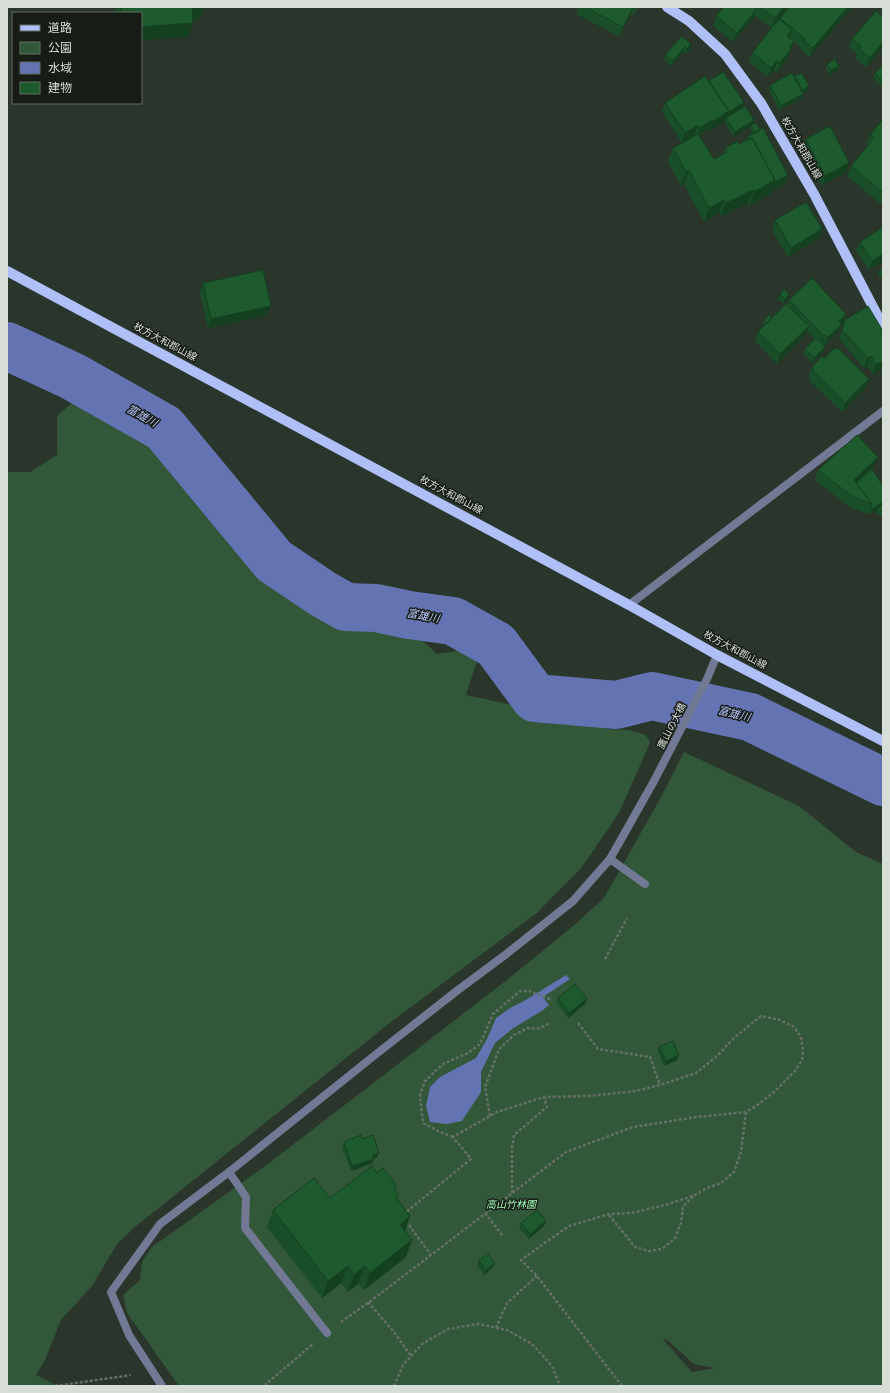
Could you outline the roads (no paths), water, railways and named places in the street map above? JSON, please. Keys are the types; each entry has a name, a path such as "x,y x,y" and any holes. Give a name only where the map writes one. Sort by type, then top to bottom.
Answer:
{"main road":[{"name":"枚方大和郡山線","path":"667,7 689,21 725,54 761,102 814,194 883,326"},
{"name":"枚方大和郡山線","path":"7,271 629,605 717,655 883,741"}],"street":[{"path":"629,605 883,411"},
{"name":"鷹山の大橋","path":"162,1386 129,1335 111,1292 160,1224 229,1172 375,1055 573,901 610,859 654,781 707,679 717,655"},
{"path":"610,859 645,884"},
{"path":"229,1172 246,1197 245,1228 327,1333"}],"water":[{"path":"566,975 570,979 543,997 549,1005 512,1029 495,1043 481,1072 481,1092 462,1121 447,1124 430,1122 426,1106 430,1087 440,1077 476,1058 487,1039 496,1018"}],"waterway":[{"name":"富雄川","path":"7,346 72,376 164,428 274,561 323,594 346,607 376,608 409,615 453,621 496,645 535,698 616,705 652,696 750,717 883,782"}],"park label":[{"name":"高山竹林園","path":"511,1205"}]}
